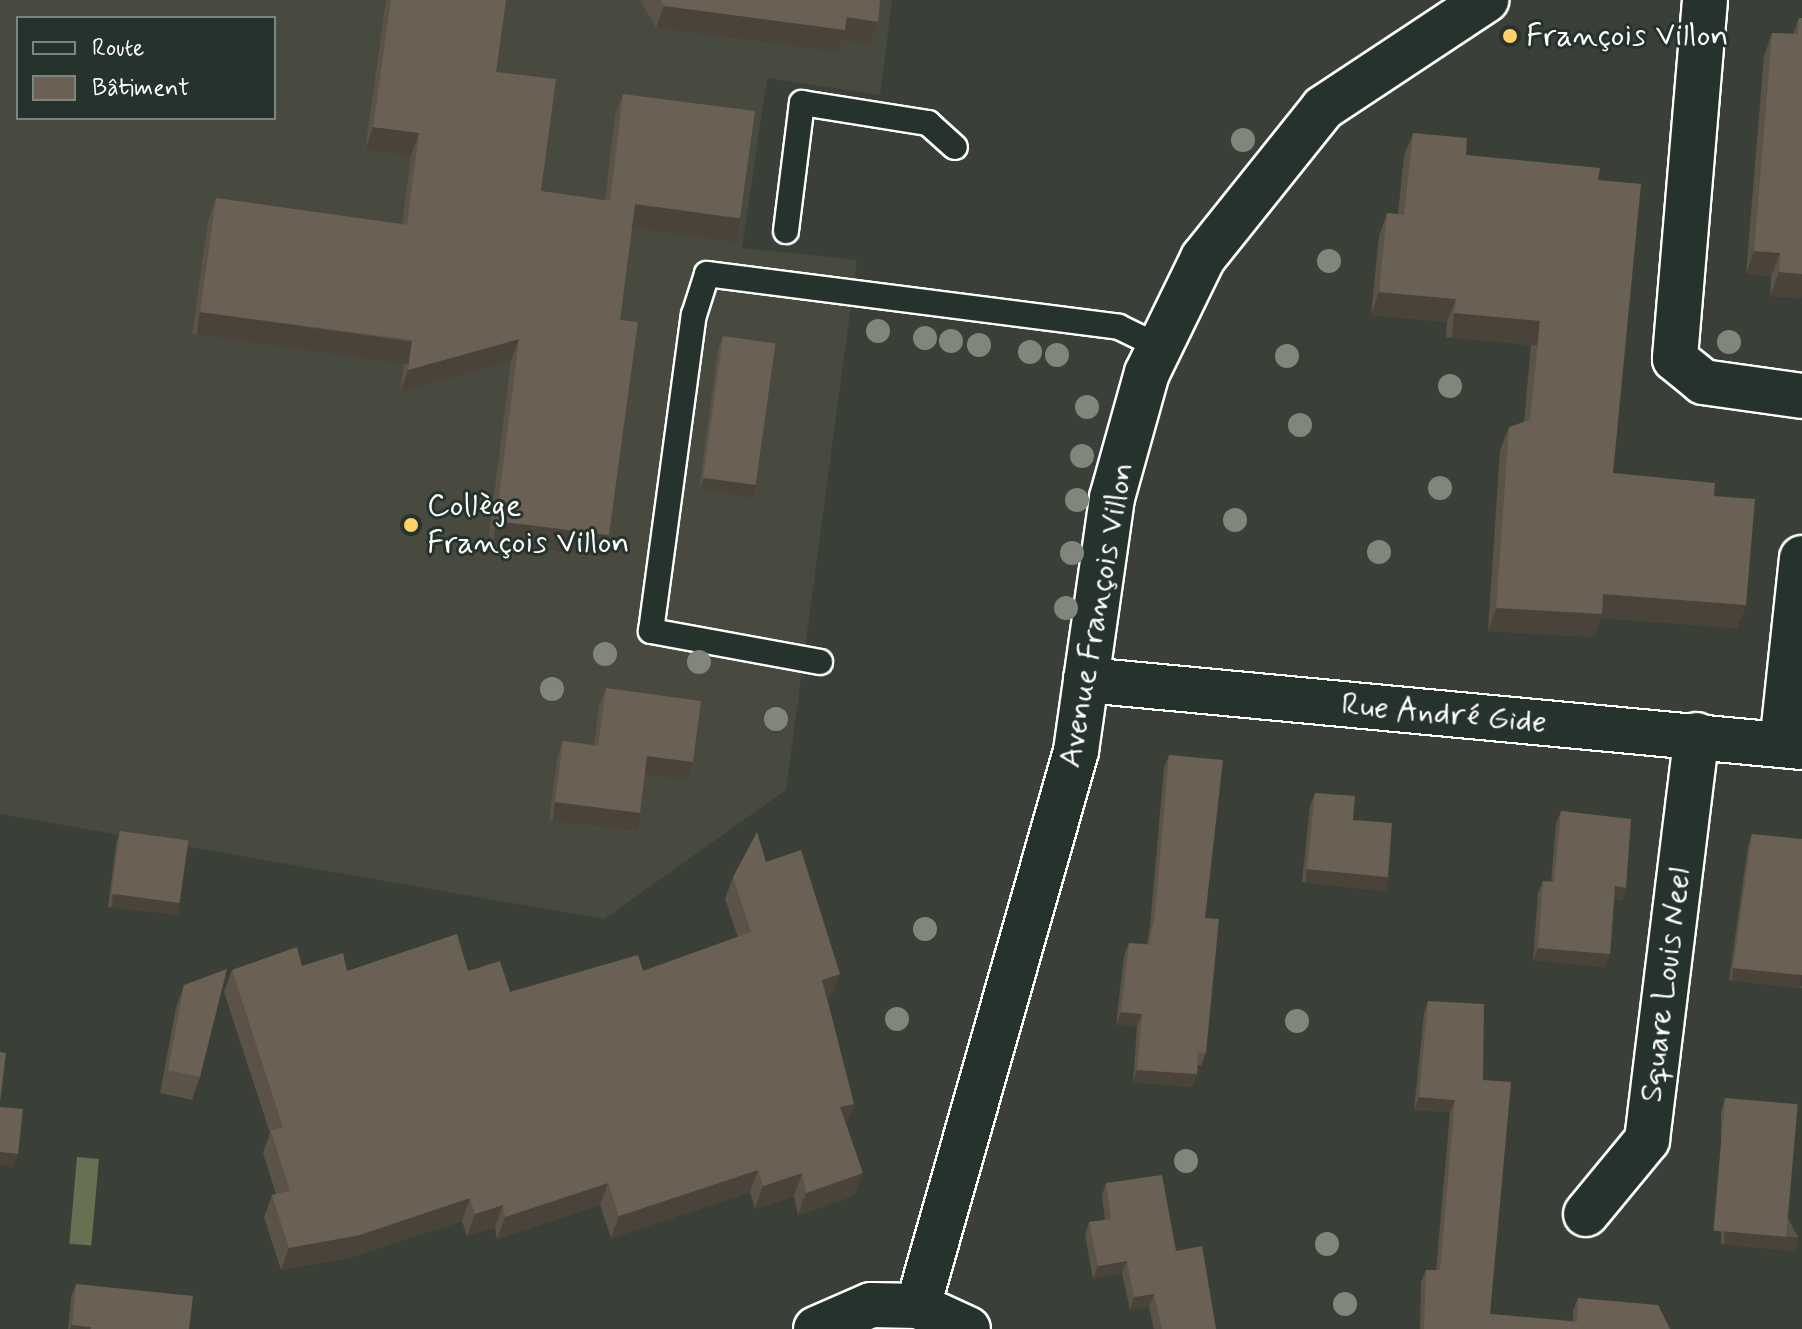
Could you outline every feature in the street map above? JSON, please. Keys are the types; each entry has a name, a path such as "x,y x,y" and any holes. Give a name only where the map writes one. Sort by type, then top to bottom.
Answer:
{"street":[{"name":"Avenue François Villon","path":"918,1306 1045,878 1086,680 1112,498 1160,347 1203,258 1323,108 1486,0"},
{"path":"1705,0 1675,359 1703,382 1802,396"},
{"path":"1792,746 1802,558"},
{"name":"Rue André Gide","path":"1086,680 1792,746"},
{"name":"Square Louis Neel","path":"1586,1214 1647,1140 1697,735"},
{"path":"816,1329 871,1305 918,1306 968,1329"}],"lane":[{"path":"786,231 802,103 928,123 955,147"},
{"path":"820,662 651,631 694,315 707,274 1119,327 1160,347"}],"shaded area":[{"name":"Collège François Villon","path":"0,0 892,0 880,95 767,78 742,248 857,260 786,790 604,919 0,814"}],"green space":[{"path":"77,1157 99,1159 91,1246 69,1244"}],"building":[{"path":"391,0 506,0 496,72 556,79 541,191 610,201 623,94 755,111 740,218 635,204 620,320 638,322 609,535 496,521 519,339 408,370 412,340 200,312 216,198 407,225 419,133 373,127"},
{"path":"661,0 880,0 878,22 847,17 845,30 664,6"},
{"path":"1799,18 1802,18 1802,274 1779,272 1780,253 1754,251 1772,33 1798,34"},
{"path":"1413,133 1467,138 1466,155 1600,168 1598,180 1641,184 1613,473 1715,483 1714,496 1755,499 1746,605 1603,594 1602,614 1496,608 1509,427 1530,420 1540,321 1454,313 1456,299 1379,292 1387,213 1404,215"},
{"path":"723,336 775,343 756,485 703,478"},
{"path":"606,688 701,701 693,762 647,756 640,813 555,802 563,741 598,746"},
{"path":"1169,755 1223,760 1205,918 1219,919 1206,1053 1198,1052 1197,1074 1137,1070 1142,1014 1121,1012 1129,943 1149,945 1155,913"},
{"path":"1315,793 1355,796 1353,820 1392,823 1388,877 1307,869"},
{"path":"1561,811 1631,819 1626,888 1615,886 1610,954 1538,948 1543,881 1554,882"},
{"path":"120,831 188,841 180,903 111,893"},
{"path":"757,832 766,862 801,850 840,974 822,980 854,1104 840,1107 863,1173 806,1193 802,1173 763,1186 758,1170 619,1216 608,1183 505,1217 503,1205 475,1214 470,1198 360,1235 289,1248 272,1195 290,1191 271,1131 283,1127 232,970 297,947 302,966 343,953 347,971 457,934 468,971 500,961 510,992 638,955 643,971 751,932 733,877"},
{"path":"1752,834 1802,839 1802,975 1733,968"},
{"path":"227,969 200,1077 168,1070 184,985"},
{"path":"1428,1001 1484,1004 1483,1080 1511,1082 1490,1314 1577,1322 1578,1298 1658,1305 1670,1329 1424,1329 1426,1270 1440,1270 1455,1100 1419,1097"},
{"path":"0,1052 6,1053 0,1102"},
{"path":"1725,1098 1798,1104 1786,1237 1713,1230"},
{"path":"0,1107 23,1109 18,1154 0,1152"},
{"path":"1162,1175 1176,1251 1202,1246 1216,1329 1162,1329 1154,1294 1134,1297 1127,1261 1098,1266 1089,1222 1111,1219 1106,1183"},
{"path":"76,1284 193,1296 189,1329 91,1329 72,1325"}],"place":[{"name":"François Villon","path":"1510,36"},
{"name":"Collège François Villon","path":"411,525"}]}
